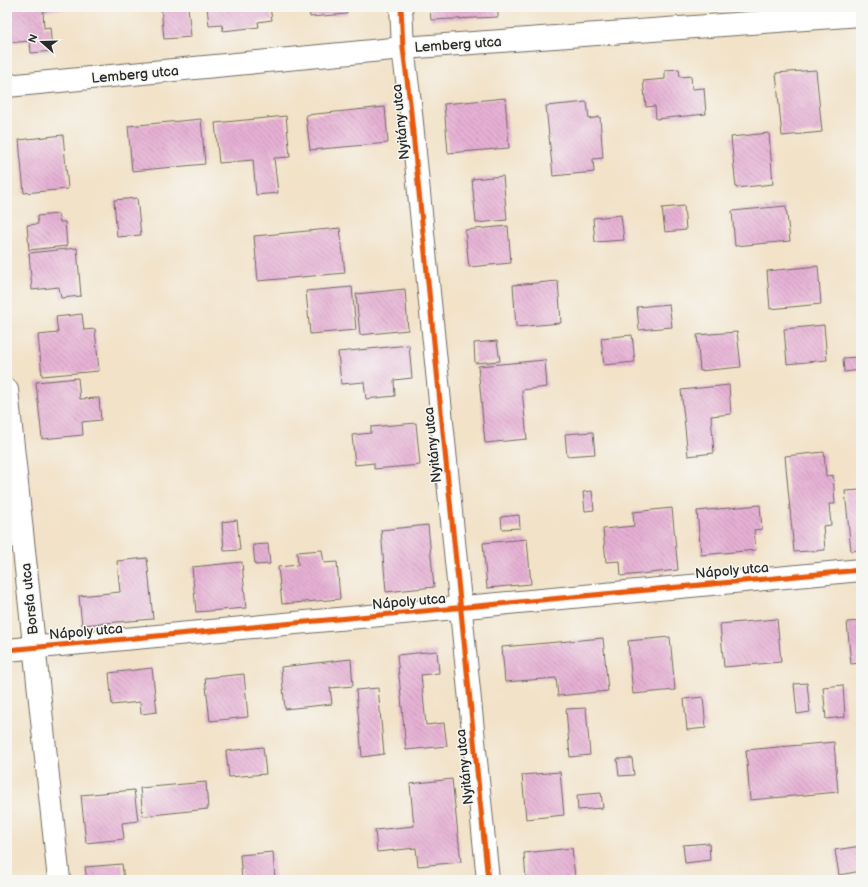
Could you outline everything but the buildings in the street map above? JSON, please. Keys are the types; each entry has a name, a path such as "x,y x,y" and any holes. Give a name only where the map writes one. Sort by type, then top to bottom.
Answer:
{"street":[{"name":"Nyitány utca","path":"401,7 403,48 411,111 488,880"},
{"name":"Lemberg utca","path":"7,86 403,48 861,14"},
{"name":"Borsfa utca","path":"7,390 59,880"},
{"name":"Nápoly utca","path":"7,650 861,570"}],"cycle path":[{"path":"401,7 403,48 410,103 488,880"},
{"path":"7,650 861,570"}]}
